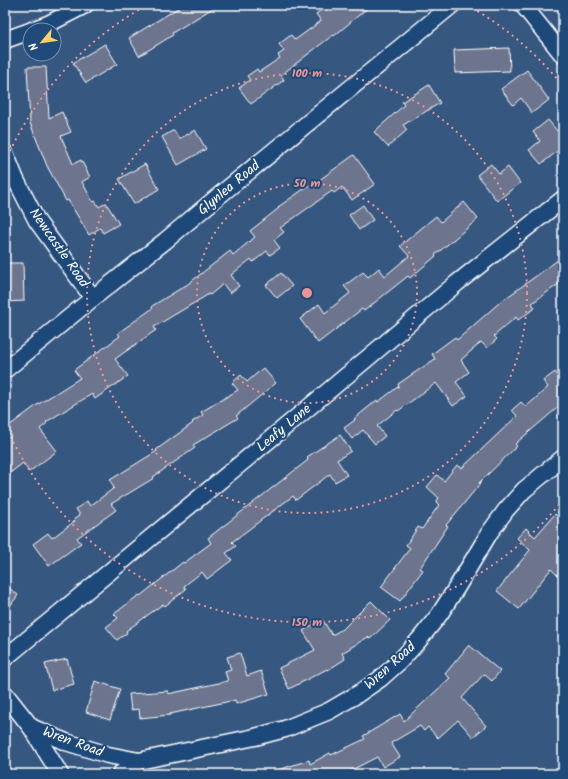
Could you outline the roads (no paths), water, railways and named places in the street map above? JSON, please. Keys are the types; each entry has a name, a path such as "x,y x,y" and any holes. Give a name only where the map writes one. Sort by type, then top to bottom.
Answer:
{"street":[{"path":"52,22 85,5"},
{"name":"Glynlea Road","path":"5,370 165,241 452,5"},
{"path":"523,5 563,55"},
{"path":"5,40 22,33"},
{"name":"Newcastle Road","path":"5,153 16,180 37,221 93,298"},
{"name":"Leafy Lane","path":"5,658 458,283 563,199"},
{"name":"Wren Road","path":"32,727 66,742 108,755 138,761 255,737 285,729 329,711 380,679 399,662 439,615 457,588 490,532 506,510 524,490 563,458"},
{"path":"5,694 32,727 60,774"},
{"name":"Wren Road","path":"120,774 138,761"}]}
